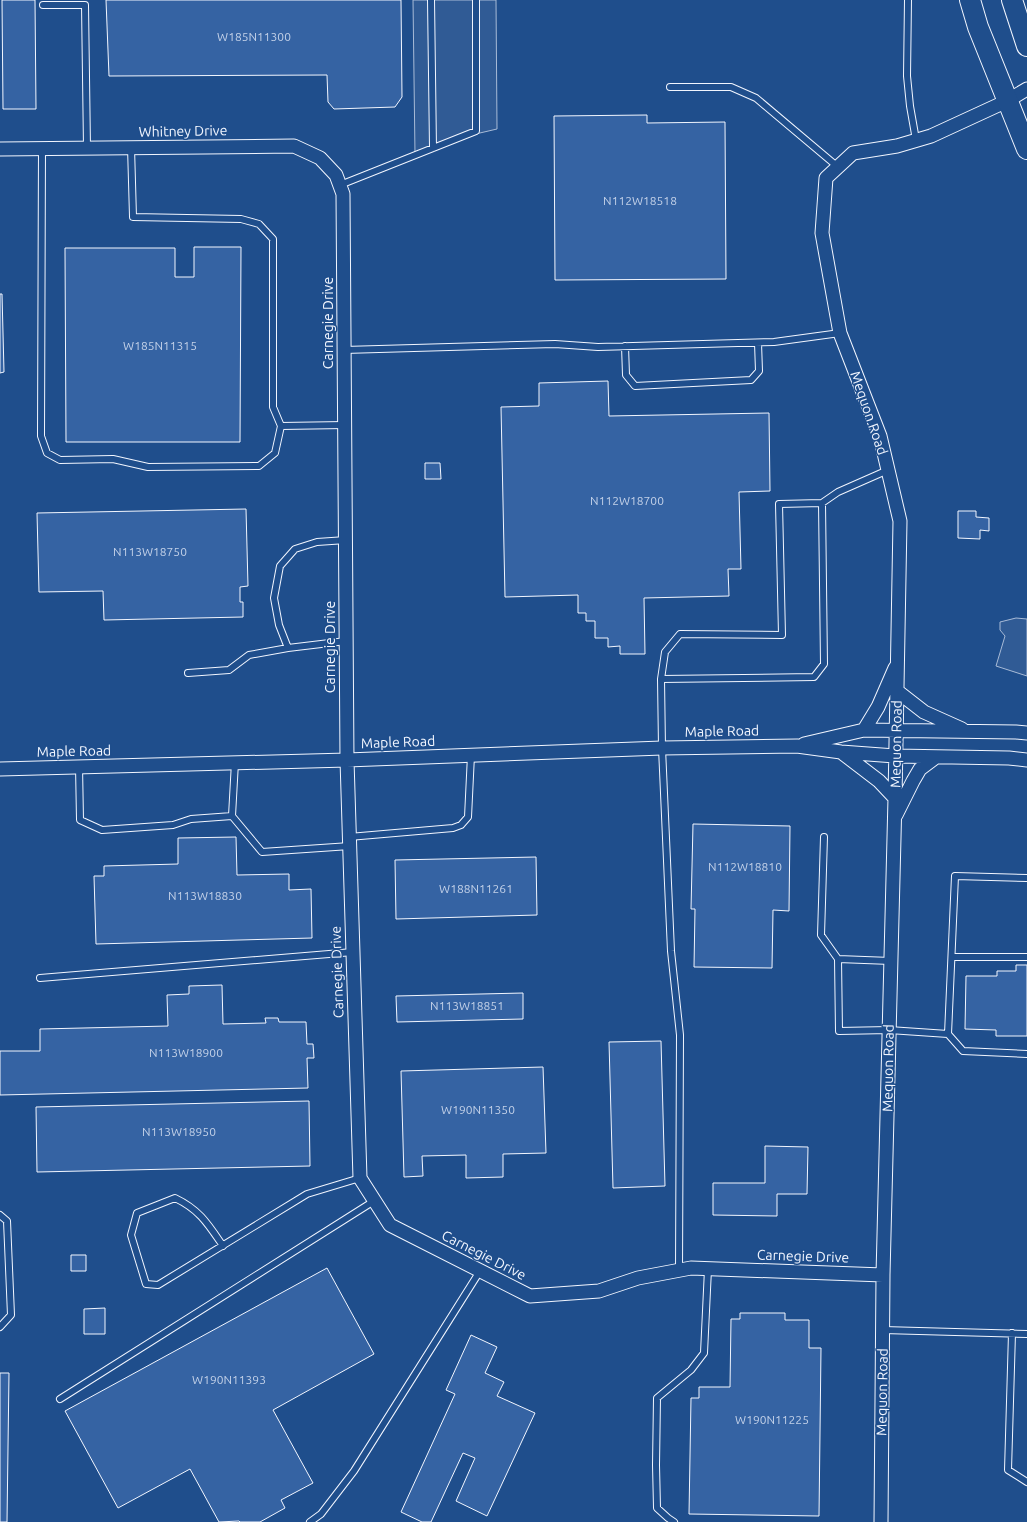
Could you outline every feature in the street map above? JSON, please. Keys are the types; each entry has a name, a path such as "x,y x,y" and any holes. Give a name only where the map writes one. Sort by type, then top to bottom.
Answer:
{"main road":[{"path":"970,0 978,27 1027,149"},
{"path":"1012,0 1027,46"}],"street":[{"name":"Mequon Road","path":"881,1522 883,1275 895,798 900,521 880,436 840,334 822,233 826,178 853,154 897,146 931,136 1007,101 1027,90"},
{"name":"Whitney Drive","path":"0,149 294,146 320,158 336,175 342,190"},
{"name":"Carnegie Drive","path":"342,190 347,760 360,1178 390,1225 530,1296 599,1292 638,1278 691,1268 883,1275"},
{"path":"864,730 878,707 897,663"},
{"path":"897,691 924,712 967,731"},
{"name":"Maple Road","path":"797,746 864,730 1027,733"},
{"name":"Maple Road","path":"0,768 347,760 662,748 797,746 841,752 895,756 1009,758 1027,760"},
{"path":"841,752 879,781 895,798"},
{"path":"894,818 920,769 936,757"}],"lane":[{"path":"431,0 433,148"},
{"path":"342,190 433,148 476,131 476,0"},
{"path":"908,0 907,76 910,106 916,140"},
{"path":"43,5 85,5 87,148"},
{"path":"670,87 731,87 756,98 838,167"},
{"path":"42,148 41,436 47,453 60,460 113,459 148,467 259,466 275,453 281,426 273,407 273,239 259,224 241,219 133,217 131,148"},
{"path":"344,350 555,344 598,347 758,343 840,334"},
{"path":"625,346 626,375 635,386 751,380 759,371 758,343"},
{"path":"281,426 345,425"},
{"path":"679,1270 680,1035 671,951 662,748 660,679 665,652 680,634 782,635 779,504 822,503 838,492 888,470"},
{"path":"660,679 814,678 824,664 822,503"},
{"path":"288,648 279,625 274,598 280,566 295,549 317,542 346,540"},
{"path":"188,673 229,670 249,655 288,648 346,641"},
{"path":"235,762 232,816 262,852 350,842 453,828 461,825 468,817 471,755"},
{"path":"79,766 80,820 102,830 173,825 191,819 232,816"},
{"path":"824,837 822,935 838,959 839,1030 889,1030 948,1034"},
{"path":"1027,878 955,876 948,1034 963,1051 1027,1054"},
{"path":"40,978 353,952"},
{"path":"952,957 1027,957"},
{"path":"838,959 891,960"},
{"path":"222,1246 206,1221 186,1203 175,1198 137,1213 131,1234 146,1284 158,1286 307,1194 360,1178"},
{"path":"60,1399 374,1201"},
{"path":"0,1215 7,1221 11,1315 0,1327"},
{"path":"674,1522 657,1508 657,1398 691,1370 704,1353 708,1269"},
{"path":"310,1522 321,1514 354,1471 480,1271"},
{"path":"883,1330 1027,1334"},
{"path":"1012,1333 1008,1470 1027,1482"}],"shaded area":[{"path":"413,0 496,0 497,129 454,139 415,155"},
{"path":"1016,618 1027,619 1027,676 996,666 1005,636 1000,630 1000,622"}],"building":[{"path":"2,0 35,0 36,109 3,109"},
{"path":"106,0 401,0 402,97 395,107 334,109 328,102 327,75 109,76"},
{"path":"647,115 647,123 725,122 726,279 555,280 554,116"},
{"path":"194,247 241,247 240,442 66,442 65,248 175,248 175,277 194,277"},
{"path":"0,294 2,294 4,372 0,373"},
{"path":"608,381 609,416 769,413 770,491 739,492 741,569 728,569 729,596 644,598 645,654 620,654 620,646 608,647 608,638 595,638 595,621 586,621 586,613 578,613 578,595 505,597 501,407 539,406 539,383"},
{"path":"425,463 440,463 441,479 425,479"},
{"path":"246,509 248,586 240,587 240,602 243,602 243,617 104,620 103,591 39,592 37,513"},
{"path":"958,511 976,511 976,517 989,518 989,531 980,530 980,539 958,538"},
{"path":"693,824 790,826 789,911 773,910 772,968 694,967 695,909 691,909"},
{"path":"236,837 237,875 289,874 289,890 311,889 312,938 96,944 94,876 104,876 104,866 178,864 178,838"},
{"path":"536,857 537,915 396,919 395,860"},
{"path":"1016,965 1027,965 1027,1036 996,1036 996,1030 965,1029 966,976 997,976 997,971 1016,971"},
{"path":"222,985 223,1024 266,1023 265,1018 278,1018 279,1022 306,1022 307,1044 313,1044 314,1058 307,1058 308,1088 0,1095 0,1051 40,1051 40,1029 168,1026 167,995 189,994 189,986"},
{"path":"523,993 523,1019 397,1022 396,996"},
{"path":"661,1041 665,1186 613,1188 609,1042"},
{"path":"543,1067 546,1153 503,1154 503,1177 466,1178 466,1155 422,1156 423,1176 404,1177 401,1071"},
{"path":"309,1101 310,1166 37,1172 36,1107"},
{"path":"765,1146 808,1147 807,1194 777,1194 777,1216 713,1215 713,1183 765,1183"},
{"path":"71,1255 86,1255 86,1271 71,1271"},
{"path":"327,1268 374,1354 273,1410 313,1483 281,1500 285,1508 260,1522 219,1522 190,1469 118,1508 65,1411"},
{"path":"105,1308 105,1334 84,1334 84,1309"},
{"path":"740,1313 785,1313 785,1320 809,1320 809,1348 821,1348 819,1516 689,1514 691,1398 699,1398 699,1387 730,1387 731,1319 740,1319"},
{"path":"471,1335 497,1347 485,1373 504,1382 497,1396 535,1413 487,1516 456,1501 475,1458 463,1453 431,1522 422,1522 401,1512 455,1394 446,1390"},
{"path":"0,1373 9,1373 7,1522 0,1522"}]}
